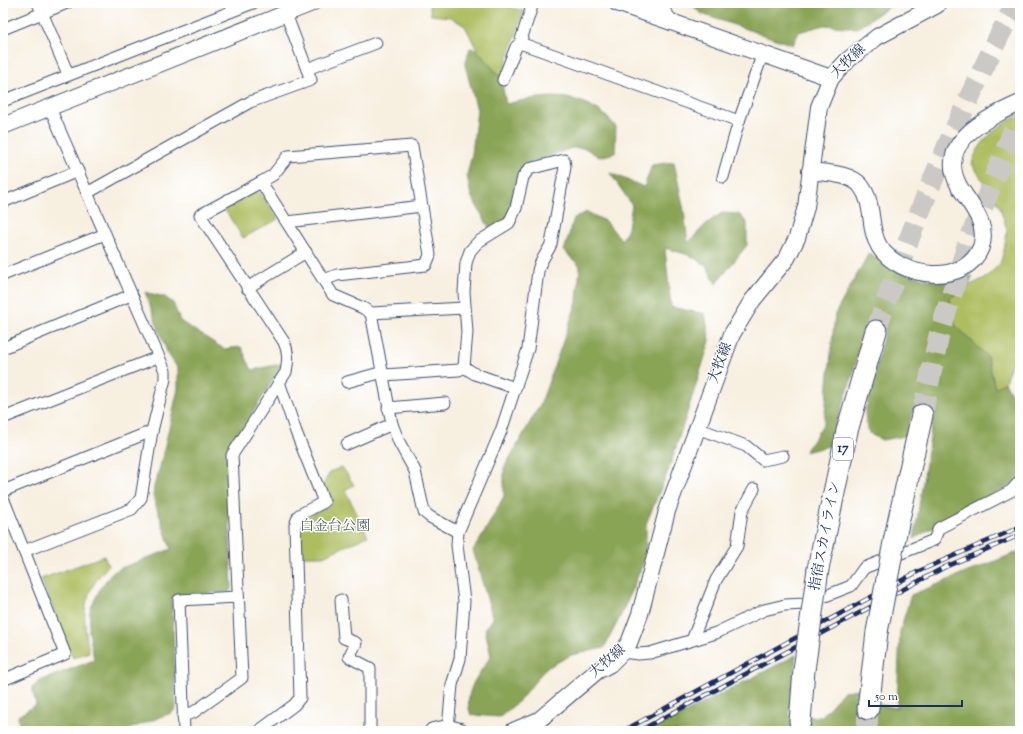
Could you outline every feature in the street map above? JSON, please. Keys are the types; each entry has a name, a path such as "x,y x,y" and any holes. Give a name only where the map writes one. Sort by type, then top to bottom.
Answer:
{"highway":[{"name":"指宿スカイライン","path":"800,722 804,670 818,569 847,431 876,331"},
{"path":"868,709 877,632 895,537 922,415"}],"street":[{"path":"3,28 40,8 67,3"},
{"path":"3,101 68,74 253,3"},
{"path":"3,126 312,3"},
{"path":"503,80 516,47 520,43 533,3"},
{"path":"617,3 831,78"},
{"path":"659,3 674,22"},
{"name":"大牧線","path":"513,731 539,720 622,652 635,630 660,531 732,334 748,307 787,258 797,238 806,208 819,107 831,78 848,60 877,37 937,5"},
{"path":"40,8 68,74"},
{"path":"87,193 250,102 311,80 286,14"},
{"path":"307,69 376,43"},
{"path":"520,43 739,121"},
{"path":"722,177 739,121 763,53"},
{"path":"810,171 850,178 860,185 869,204 875,236 880,247 890,258 903,267 919,272 950,273 965,267 975,257 981,246 982,228 981,221 959,185 955,175 953,166 955,153 971,131 984,120 1020,103"},
{"path":"24,551 132,509 141,498 152,431 166,379 165,371 50,108"},
{"path":"183,716 194,712 242,678 232,455 286,372 288,352 284,342 200,215 273,176 288,156 412,146 430,255 426,265 337,275 324,280"},
{"path":"447,730 452,685 460,659 464,601 457,545 458,532 485,472 528,349 538,270 540,260 547,253 550,244 565,167 564,160 529,169 523,177 516,208 508,224 478,242 470,251 466,263 464,308 467,332 464,367"},
{"path":"3,202 78,171"},
{"path":"261,182 333,295 363,308 371,314 464,308"},
{"path":"287,222 422,206"},
{"path":"3,275 105,234"},
{"path":"247,288 306,252"},
{"path":"3,348 132,295"},
{"path":"371,314 384,373 388,408 392,424 399,442 415,471 424,512 430,517 458,532"},
{"path":"3,418 158,357"},
{"path":"347,382 384,373 459,370 464,367"},
{"path":"464,367 475,374 515,388"},
{"path":"259,731 294,705 300,698 295,525 299,515 324,502 296,432 279,382"},
{"path":"388,408 446,403"},
{"path":"348,444 392,424"},
{"path":"697,428 746,446 763,460 783,456"},
{"path":"3,491 152,431"},
{"path":"622,652 638,654 650,652 692,640 716,633 764,610 786,605 805,604 851,586 864,568 934,540 939,528 1011,491 1020,481"},
{"path":"692,640 716,580 737,546 742,511 754,489"},
{"path":"3,498 65,654 3,680"},
{"path":"184,731 178,600 238,597"},
{"path":"341,600 344,638 356,643 349,657 370,668 370,731"}],"green space":[{"path":"429,3 493,3 524,11 501,78 477,50 465,26 450,17 431,15"},
{"path":"690,3 895,3 857,28 824,25 799,32 793,45 702,14"},
{"path":"470,48 477,50 501,78 506,104 536,98 566,98 592,106 605,115 616,127 615,153 599,157 585,148 572,148 526,164 517,179 507,220 490,229 471,196 467,175 472,154 477,110 465,65"},
{"path":"1020,115 1020,339 1005,382 995,388 987,356 955,325 950,298 968,286 985,278 1000,264 1007,230 1000,207 972,164 979,148 990,134 1004,123"},
{"path":"674,162 684,211 688,243 707,223 722,213 739,214 747,223 747,245 716,284 706,265 689,255 665,248 671,307 705,314 710,341 669,469 646,524 646,557 621,615 604,648 571,655 545,669 520,700 500,717 471,715 469,707 470,691 477,677 491,656 485,629 493,619 473,550 483,535 504,496 504,468 541,403 577,302 580,266 564,251 574,218 587,212 605,221 622,240 628,228 632,205 610,173 644,187 652,165"},
{"path":"253,191 262,194 278,219 243,238 223,207"},
{"path":"869,253 906,274 940,282 973,276 968,286 950,298 955,325 987,356 995,388 1005,382 1020,410 1020,436 1018,440 1020,443 1020,481 964,508 914,539 933,418 913,412 905,436 882,440 872,435 867,430 865,413 885,329 865,323 853,375 829,446 805,452 824,423 835,314"},
{"path":"145,292 165,297 173,303 180,321 224,349 241,347 252,370 281,364 280,369 227,454 232,588 229,592 175,595 172,598 176,709 171,713 124,731 12,731 19,725 18,716 36,705 32,688 40,681 94,660 89,631 90,610 101,587 112,573 121,568 171,549 153,497 154,486 160,467 178,389 178,369 167,352"},
{"name":"白金台公園","path":"342,467 354,485 345,490 368,536 323,556 302,556 300,534 303,523 312,515 331,505 323,485 330,472"},
{"path":"1020,551 1020,731 650,731 796,655 789,716 821,717 844,691 859,689 854,700 897,708 900,631 911,595"},
{"path":"104,556 108,566 93,586 88,596 86,606 85,627 89,652 73,658 41,579"}],"tunnel":[{"path":"876,331 922,205 976,83 1016,3"},
{"path":"922,415 939,335 967,246 1020,114"},
{"path":"867,731 868,709"}],"railway":[{"path":"623,731 919,571 1020,527"},
{"path":"639,731 945,567 1020,535"}]}
